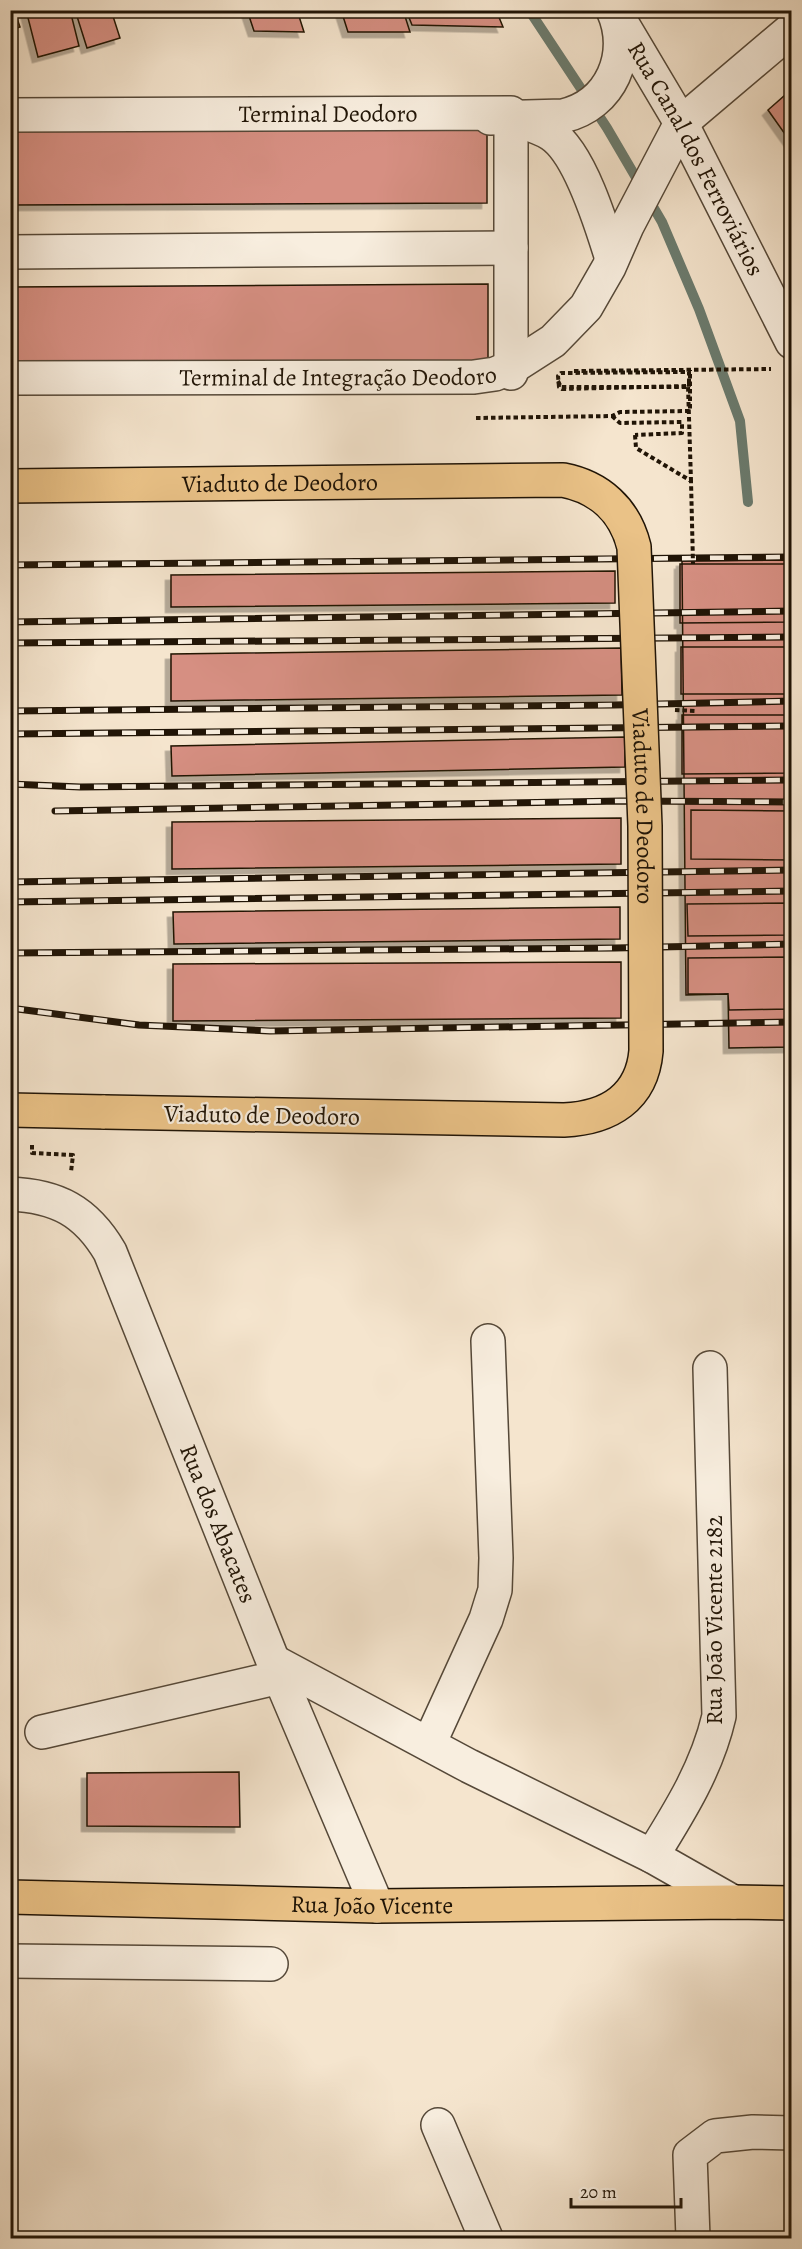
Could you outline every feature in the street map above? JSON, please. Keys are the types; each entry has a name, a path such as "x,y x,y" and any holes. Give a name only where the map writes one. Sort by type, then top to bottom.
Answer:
{"main road":[{"name":"Viaduto de Deodoro","path":"10,486 552,479 580,484 606,499 625,522 634,547 645,826 645,1062 637,1085 627,1098 611,1109 580,1120 22,1110"},
{"name":"Rua João Vicente","path":"10,1897 377,1906 792,1903"}],"street":[{"path":"10,117 496,118 563,116 573,114 596,100 605,92 613,79 620,58 622,40 613,10"},
{"name":"Rua Canal dos Ferroviários","path":"613,10 786,356"},
{"path":"674,136 792,29"},
{"name":"Terminal Deodoro","path":"10,117 511,113 511,373"},
{"path":"496,118 516,120 535,126 552,135 562,145 581,176 600,218 612,259"},
{"name":"Terminal de Integração Deodoro","path":"10,378 485,377 514,366 553,341 586,307 674,136"},
{"path":"10,252 511,248"},
{"name":"Rua dos Abacates","path":"10,1194 37,1197 67,1207 93,1227 110,1252 276,1669 377,1906"},
{"path":"429,1744 486,1619 495,1590 496,1558 488,1341"},
{"name":"Rua João Vicente 2182","path":"652,1856 702,1770 713,1743 719,1716 710,1368"},
{"path":"42,1732 276,1669"},
{"name":"Rua João Vicente","path":"276,1669 652,1856 733,1902"},
{"path":"10,1961 271,1964"},
{"path":"438,2125 486,2238"},
{"path":"693,2238 690,2156 715,2136 753,2132 792,2133"}],"path":[{"path":"693,564 689,398 688,386 666,386 654,387 562,389 560,387 558,383 558,376 561,373 689,372 689,387 677,387 665,387 654,387 642,387 631,387 561,387 558,384 558,377 560,373 562,372 690,370 786,356"},
{"path":"476,418 612,416 620,412 690,411 690,370"},
{"path":"612,416 620,423 682,422 682,434 635,435 636,448 691,481"},
{"path":"22,1110 32,1153 73,1155 67,1207"}],"building":[{"path":"10,10 14,10 20,27 10,30"},
{"path":"26,10 70,10 79,46 38,57"},
{"path":"75,10 111,10 120,38 87,48"},
{"path":"247,10 297,10 304,32 254,31"},
{"path":"341,10 403,10 410,32 348,32"},
{"path":"406,10 496,10 503,27 412,25"},
{"path":"792,89 792,144 768,110"},
{"path":"487,126 487,203 10,205 10,128"},
{"path":"488,284 488,361 10,363 10,287"},
{"path":"792,560 792,1047 729,1048 728,994 686,995 682,561"},
{"path":"680,564 792,564 792,622 680,623"},
{"path":"615,571 615,603 171,607 171,575"},
{"path":"681,647 792,647 792,694 681,694"},
{"path":"621,648 622,695 171,701 171,654"},
{"path":"682,715 792,715 792,773 682,774"},
{"path":"625,737 625,767 172,776 171,746"},
{"path":"691,810 792,811 792,860 691,859"},
{"path":"621,818 621,864 172,869 172,822"},
{"path":"792,903 792,935 688,936 687,904"},
{"path":"620,907 620,939 174,944 173,912"},
{"path":"792,957 792,1009 729,1010 728,994 688,994 688,958"},
{"path":"621,962 621,1018 173,1021 173,964"},
{"path":"239,1772 240,1827 87,1826 87,1773"}],"waterway":[{"path":"529,10 607,128 662,222 699,309 740,421 748,502"}],"railway":[{"path":"10,565 792,557"},
{"path":"10,622 792,611"},
{"path":"10,643 792,637"},
{"path":"10,711 792,701"},
{"path":"10,734 792,726"},
{"path":"10,784 80,787 792,780"},
{"path":"55,811 621,801 792,802"},
{"path":"10,882 792,870"},
{"path":"10,902 792,891"},
{"path":"10,953 615,948 792,944"},
{"path":"10,1008 139,1025 270,1031 792,1022"}]}
